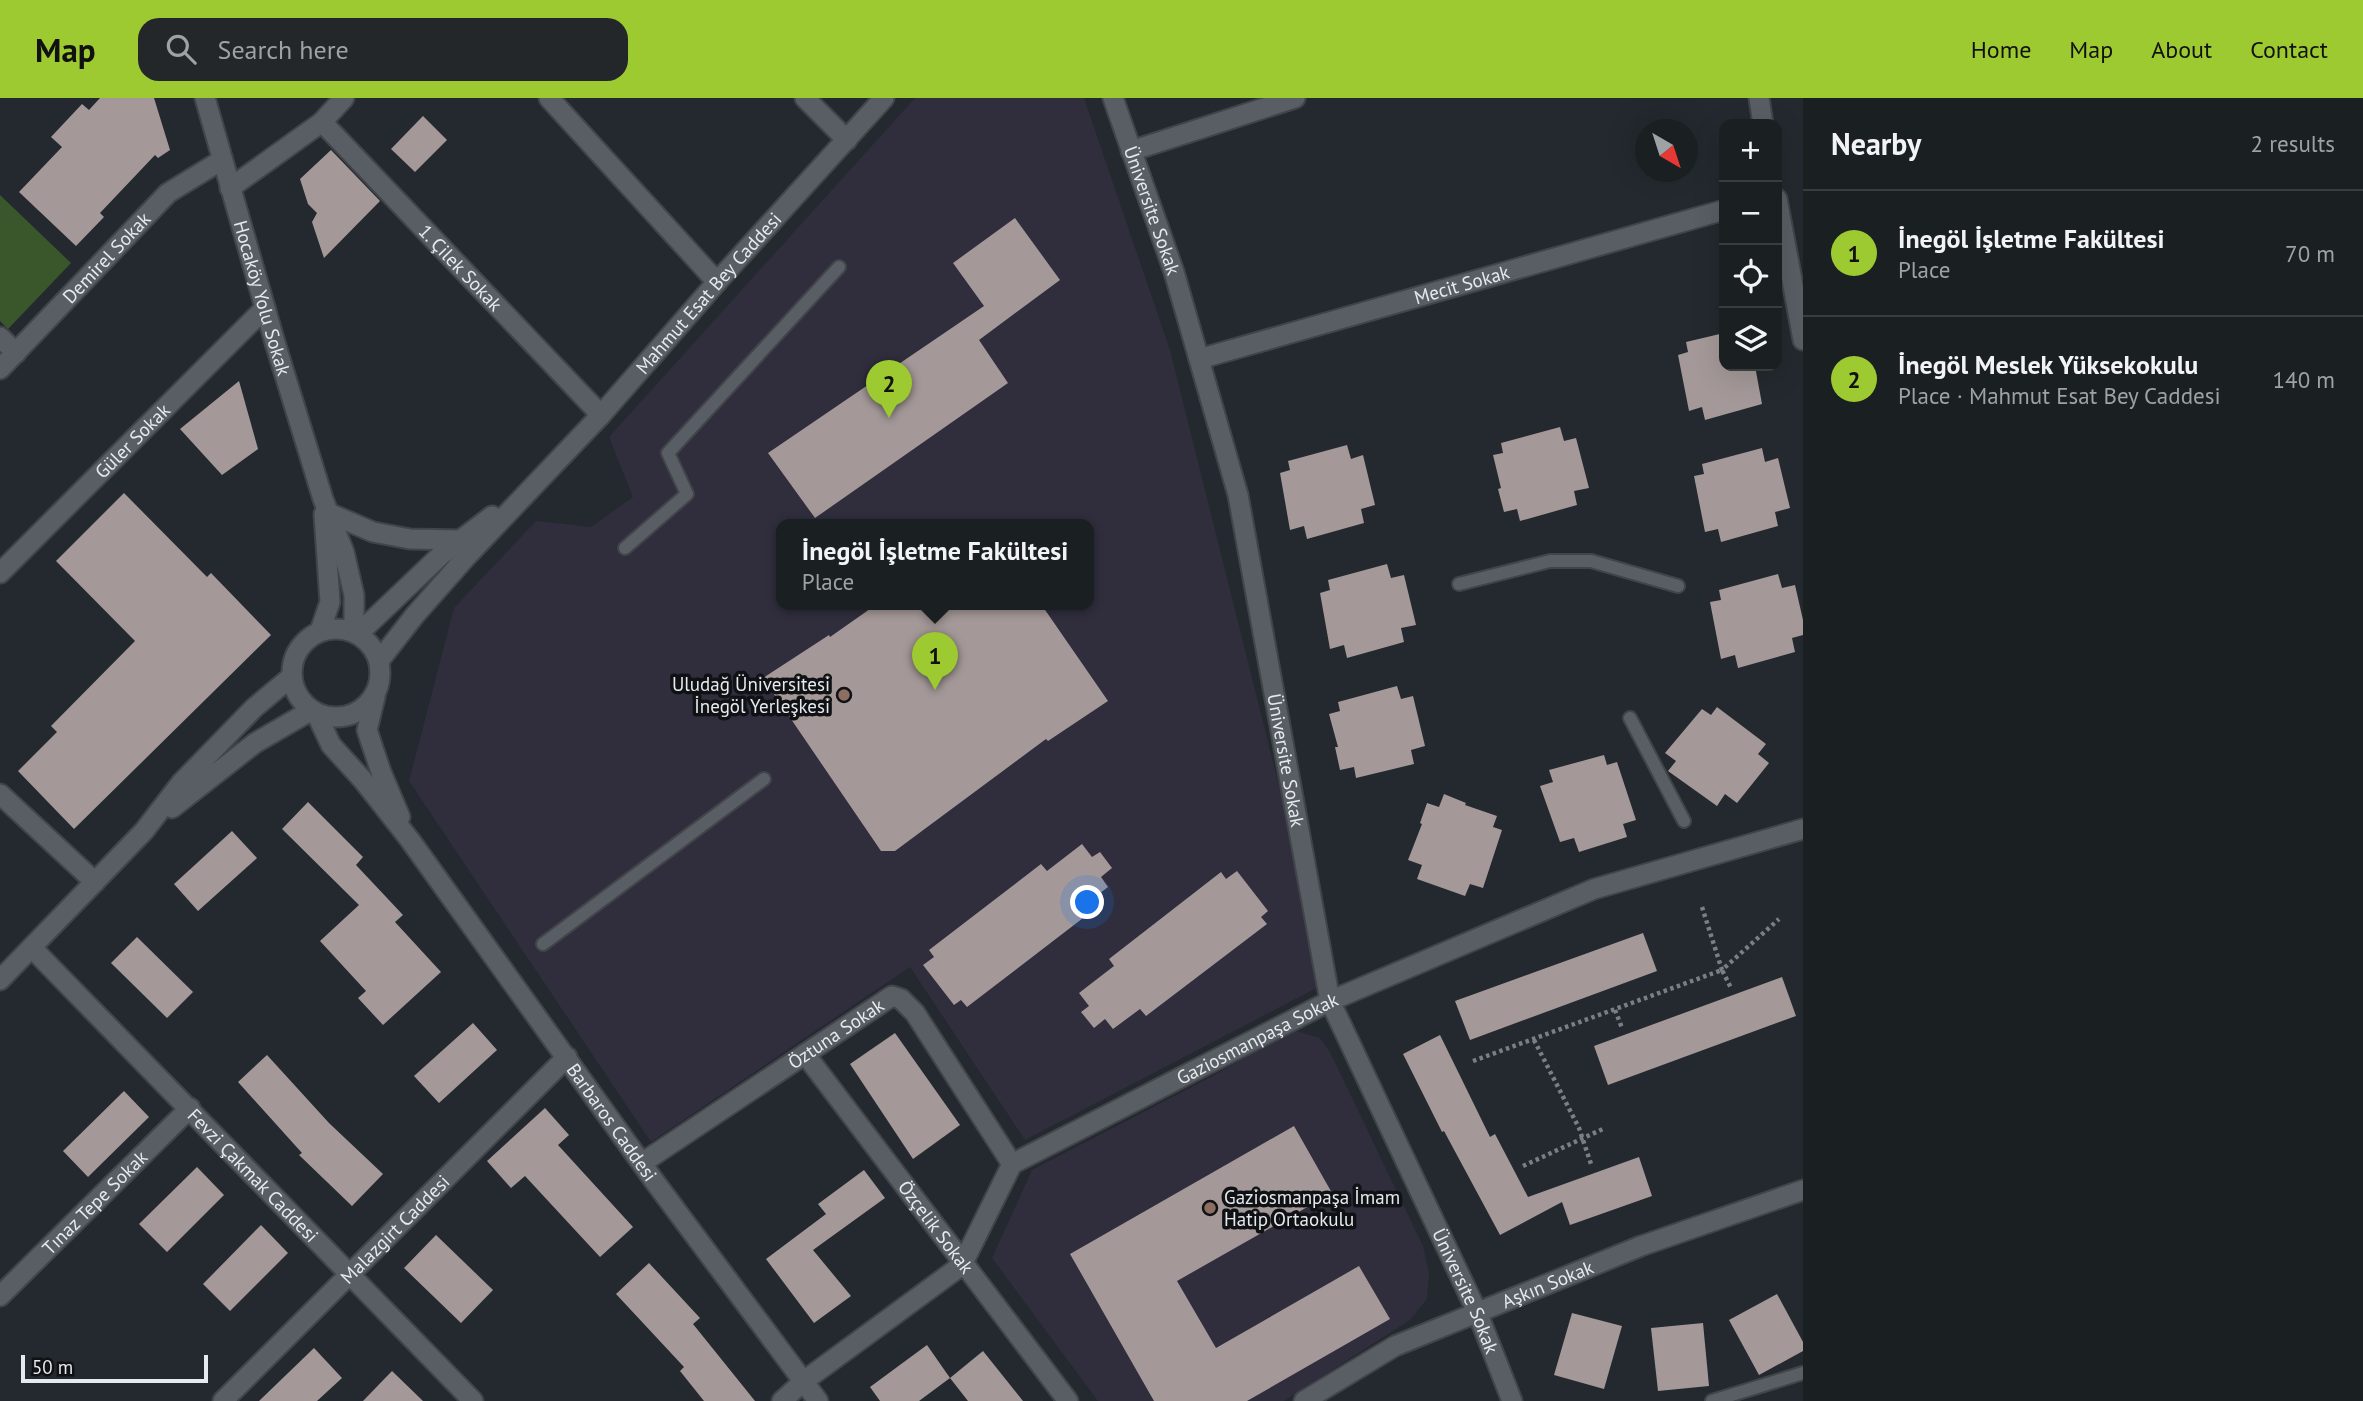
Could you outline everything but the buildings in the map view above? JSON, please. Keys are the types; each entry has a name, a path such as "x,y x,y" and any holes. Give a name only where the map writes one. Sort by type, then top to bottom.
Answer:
{"street":[{"name":"Hocaköy Yolu Sokak","path":"205,98 265,308 327,507"},
{"path":"230,188 322,122 344,98"},
{"path":"549,98 717,282"},
{"path":"805,98 847,140"},
{"name":"Üniversite Sokak","path":"1112,98 1174,272 1238,495 1330,1001 1478,1314 1512,1401"},
{"path":"1131,151 1295,98"},
{"path":"1759,98 1762,119"},
{"name":"Mahmut Esat Bey Caddesi","path":"533,488 847,140 880,99"},
{"name":"1. Çilek Sokak","path":"322,122 601,415"},
{"name":"Demirel Sokak","path":"0,369 168,193 222,160"},
{"name":"Mecit Sokak","path":"1199,359 1719,212"},
{"path":"1782,226 1803,340"},
{"name":"Güler Sokak","path":"0,573 265,308"},
{"path":"0,337 16,353"},
{"path":"356,633 441,555 533,488"},
{"path":"379,661 467,556 533,488"},
{"path":"327,507 373,533 410,539 461,540"},
{"path":"320,631 330,602 327,507"},
{"path":"327,507 344,552 355,595 356,633"},
{"path":"377,691 369,703 358,712 330,717 314,711 303,704 291,677 298,649 307,638 320,631 343,628 356,633 374,649 381,676 367,730 381,772 410,841"},
{"path":"0,980 144,831 181,783 254,708 291,677"},
{"path":"144,831 255,743 314,711"},
{"path":"314,711 331,745 362,779 410,841"},
{"path":"0,794 95,882"},
{"name":"Gaziosmanpaşa Sokak","path":"1012,1164 1330,1001 1594,889 1803,829"},
{"name":"Barbaros Caddesi","path":"410,841 642,1163 818,1401"},
{"name":"Fevzi Çakmak Caddesi","path":"32,948 474,1401"},
{"name":"Öztuna Sokak","path":"642,1163 892,996 901,999 915,1013 1012,1164"},
{"name":"Özçelik Sokak","path":"804,1054 1068,1401"},
{"name":"Malazgirt Caddesi","path":"223,1401 567,1058"},
{"name":"Tınaz Tepe Sokak","path":"0,1296 190,1108"},
{"path":"782,1401 804,1381 962,1265 1012,1164"},
{"name":"Aşkın Sokak","path":"1304,1401 1395,1346 1641,1246 1803,1190"}],"lane":[{"path":"625,548 687,494 668,453 839,267"},
{"path":"1459,584 1550,561 1591,562 1678,586"},
{"path":"1630,718 1684,821"},
{"path":"543,944 764,779"},
{"path":"1713,1401 1803,1373"}],"path":[{"path":"1702,907 1731,988"},
{"path":"1473,1061 1723,970 1779,919"},
{"path":"1615,1010 1622,1028"},
{"path":"1534,1040 1582,1138 1591,1164"},
{"path":"1523,1166 1605,1128"}],"shaded area":[{"name":"Uludağ Üniversitesi İnegöl Yerleşkesi","path":"915,98 1084,98 1170,350 1328,982 1025,1140 910,967 651,1142 409,781 454,608 536,521 591,527 633,497 609,437"},
{"name":"Gaziosmanpaşa İmam Hatip Ortaokulu","path":"1293,1030 1320,1038 1330,1052 1423,1246 1429,1273 1427,1299 1410,1320 1284,1401 1098,1401 992,1258 1032,1170 1209,1078"}],"green space":[{"path":"0,195 71,263 8,329 0,321"}],"place":[{"name":"İnegöl Meslek Yüksekokulu","path":"889,418"},
{"name":"İnegöl İşletme Fakültesi","path":"935,690"},
{"name":"Uludağ Üniversitesi İnegöl Yerleşkesi","path":"844,695"},
{"name":"Gaziosmanpaşa İmam Hatip Ortaokulu","path":"1210,1208"}]}
